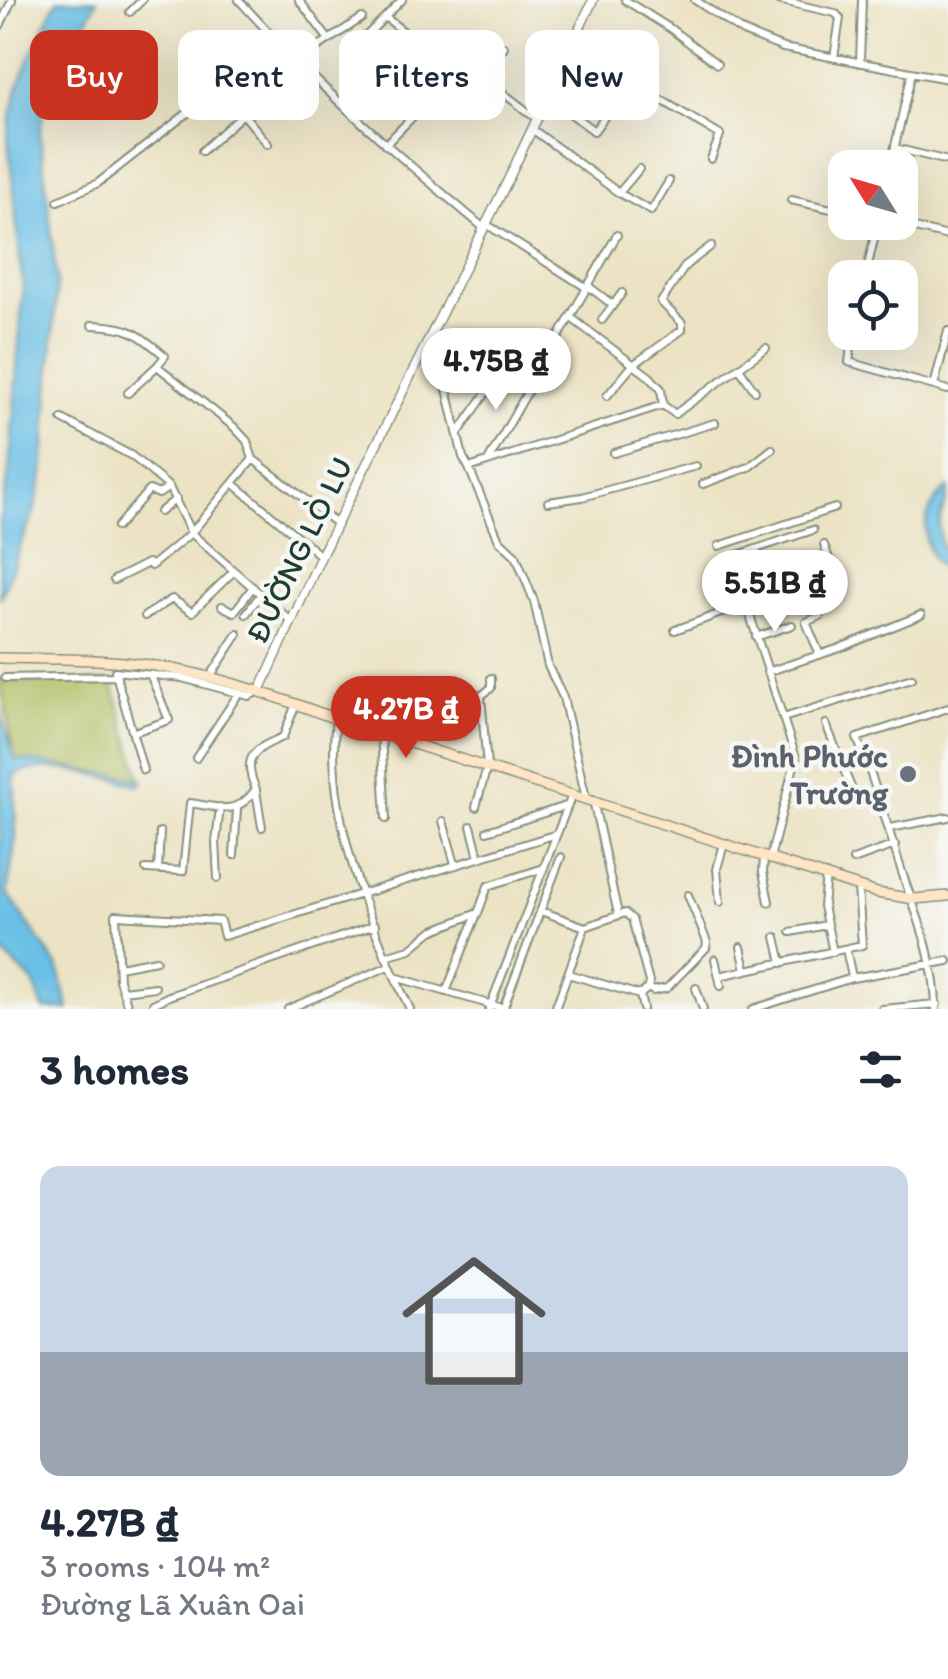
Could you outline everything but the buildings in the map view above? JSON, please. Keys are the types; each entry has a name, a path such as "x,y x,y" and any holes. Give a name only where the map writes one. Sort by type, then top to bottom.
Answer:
{"main road":[{"path":"0,658 115,661 184,671 260,691 858,887 914,900 948,896"}],"street":[{"path":"0,26 12,0"},
{"path":"130,12 142,0"},
{"path":"239,0 266,30"},
{"path":"299,0 329,40"},
{"path":"372,30 402,0"},
{"name":"ĐƯỜNG LÒ LU","path":"579,30 593,0"},
{"path":"624,0 717,64"},
{"path":"695,0 743,32 783,48 948,79"},
{"path":"778,0 835,13 840,18 834,58"},
{"path":"860,63 862,0"},
{"path":"385,17 402,30"},
{"path":"319,46 362,18"},
{"path":"912,72 895,148 948,161"},
{"path":"319,84 384,145 485,226 612,305"},
{"path":"505,94 525,110"},
{"path":"659,98 720,135 710,159"},
{"path":"58,201 98,182 178,120"},
{"path":"202,151 238,120"},
{"path":"248,120 268,144"},
{"path":"384,145 409,120"},
{"name":"ĐƯỜNG LÒ LU","path":"260,691 290,620 536,120"},
{"path":"580,120 594,131 602,120"},
{"path":"532,129 650,211 668,181"},
{"path":"619,193 639,170"},
{"path":"791,200 828,208"},
{"path":"918,229 948,236"},
{"path":"488,462 617,235"},
{"path":"607,396 633,365 682,330 682,323 661,302 686,265 710,246"},
{"path":"602,320 622,293"},
{"path":"570,317 661,389 663,404 675,414 766,348"},
{"path":"92,325 122,326 138,333 165,356 128,394"},
{"path":"432,329 469,468 500,540 516,556 534,601 548,666 563,697 618,914"},
{"path":"934,386 948,330"},
{"path":"849,350 850,362 948,390"},
{"path":"157,366 234,427 246,441 253,459 337,524"},
{"path":"739,368 754,391"},
{"path":"458,434 500,373"},
{"path":"469,468 663,404"},
{"path":"62,418 132,456 169,486 191,533 290,620"},
{"path":"614,453 714,424"},
{"path":"703,484 746,469 772,449"},
{"path":"114,580 148,563 151,566 191,533 253,459"},
{"path":"548,502 582,498 696,466"},
{"path":"233,484 321,556"},
{"path":"117,527 149,490 158,494 169,486"},
{"path":"160,512 176,499"},
{"path":"719,546 836,508"},
{"path":"724,560 814,530"},
{"path":"676,630 836,578 824,545"},
{"path":"145,616 172,599 192,612 234,570"},
{"path":"222,606 234,612 253,587"},
{"path":"246,614 262,594"},
{"path":"745,607 796,758 763,872 769,902"},
{"path":"767,672 921,615"},
{"path":"820,616 806,622 820,655"},
{"path":"756,637 792,626"},
{"path":"210,678 238,634"},
{"path":"116,674 142,770"},
{"path":"4,678 150,674 249,696 260,691"},
{"path":"137,731 169,720 150,674"},
{"path":"435,697 465,693 481,696 491,688 491,678"},
{"path":"783,718 912,678"},
{"path":"196,758 240,693"},
{"path":"476,807 487,767 481,696"},
{"path":"262,827 249,774 251,760 262,746 283,737 296,703"},
{"path":"882,1009 937,1006 914,900 880,792 857,738 948,708"},
{"path":"336,719 333,742 345,838 385,956 410,1009"},
{"path":"826,724 852,790"},
{"path":"381,733 386,819"},
{"path":"234,855 236,809 256,790"},
{"path":"490,1007 572,794"},
{"path":"146,869 183,871 190,803 236,809"},
{"path":"487,831 568,805"},
{"path":"218,878 216,842 220,807"},
{"path":"890,828 948,816"},
{"path":"442,821 455,864"},
{"path":"471,826 479,857"},
{"path":"158,870 160,832"},
{"path":"128,1007 119,967 116,915 220,921 224,936 557,834"},
{"path":"720,902 717,869 724,842"},
{"path":"853,860 895,845"},
{"path":"394,978 504,1009 561,857"},
{"path":"446,992 488,886 544,868"},
{"path":"826,875 823,890 832,952"},
{"path":"719,976 862,946 858,887"},
{"path":"540,911 585,927 625,913 632,919 648,988 653,991 667,988 706,948 688,895"},
{"path":"385,956 410,949 432,931 478,913"},
{"path":"152,1009 169,996 375,924"},
{"path":"791,932 826,925"},
{"path":"556,1009 585,927"},
{"path":"776,937 782,962"},
{"path":"741,947 746,970"},
{"path":"846,949 852,978"},
{"path":"715,959 721,986"},
{"path":"119,967 156,960"},
{"path":"753,1009 852,978 948,960"},
{"path":"288,1009 389,966"},
{"path":"568,974 640,995"},
{"path":"934,984 948,985"},
{"path":"123,991 155,987"},
{"path":"640,995 648,988"},
{"path":"696,988 703,1009"},
{"path":"640,995 644,1009"}],"green space":[{"path":"112,681 141,779 15,759 0,682"}],"water":[{"path":"57,0 97,0 82,30 43,30"},
{"path":"30,58 30,120 42,120 40,134 57,282 43,475 35,509 0,599 0,516 9,473 23,287 8,139 19,85"},
{"path":"948,488 939,527 948,574 931,554 925,531 931,508"},
{"path":"0,712 15,759 143,780 140,785 58,769 26,771 14,776 16,837 7,893 58,967 69,1009 43,1009 34,983 0,950"}],"place":[{"name":"Đình Phước Trường","path":"908,774"}]}
